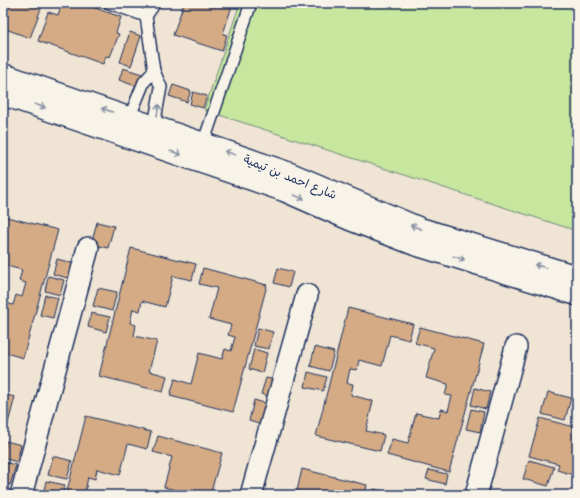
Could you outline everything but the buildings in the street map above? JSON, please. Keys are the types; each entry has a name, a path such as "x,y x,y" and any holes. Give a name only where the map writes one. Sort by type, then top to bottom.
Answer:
{"street":[{"name":"شارع احمد بن تيمية","path":"3,75 126,126 152,135 350,219 415,244 577,294"},
{"name":"شارع احمد بن تيمية","path":"3,94 126,126"},
{"name":"شارع احمد بن تيمية","path":"152,135 203,144 290,174 420,229 577,277"},
{"path":"21,495 88,248"},
{"path":"251,495 307,295"},
{"path":"476,495 516,347"}],"lane":[{"path":"109,3 146,16"},
{"path":"152,135 161,87 154,71 146,16 155,3"},
{"path":"203,144 251,3"},
{"path":"126,126 144,82 154,71"}],"green space":[{"path":"240,3 577,3 577,231 204,110"}]}
